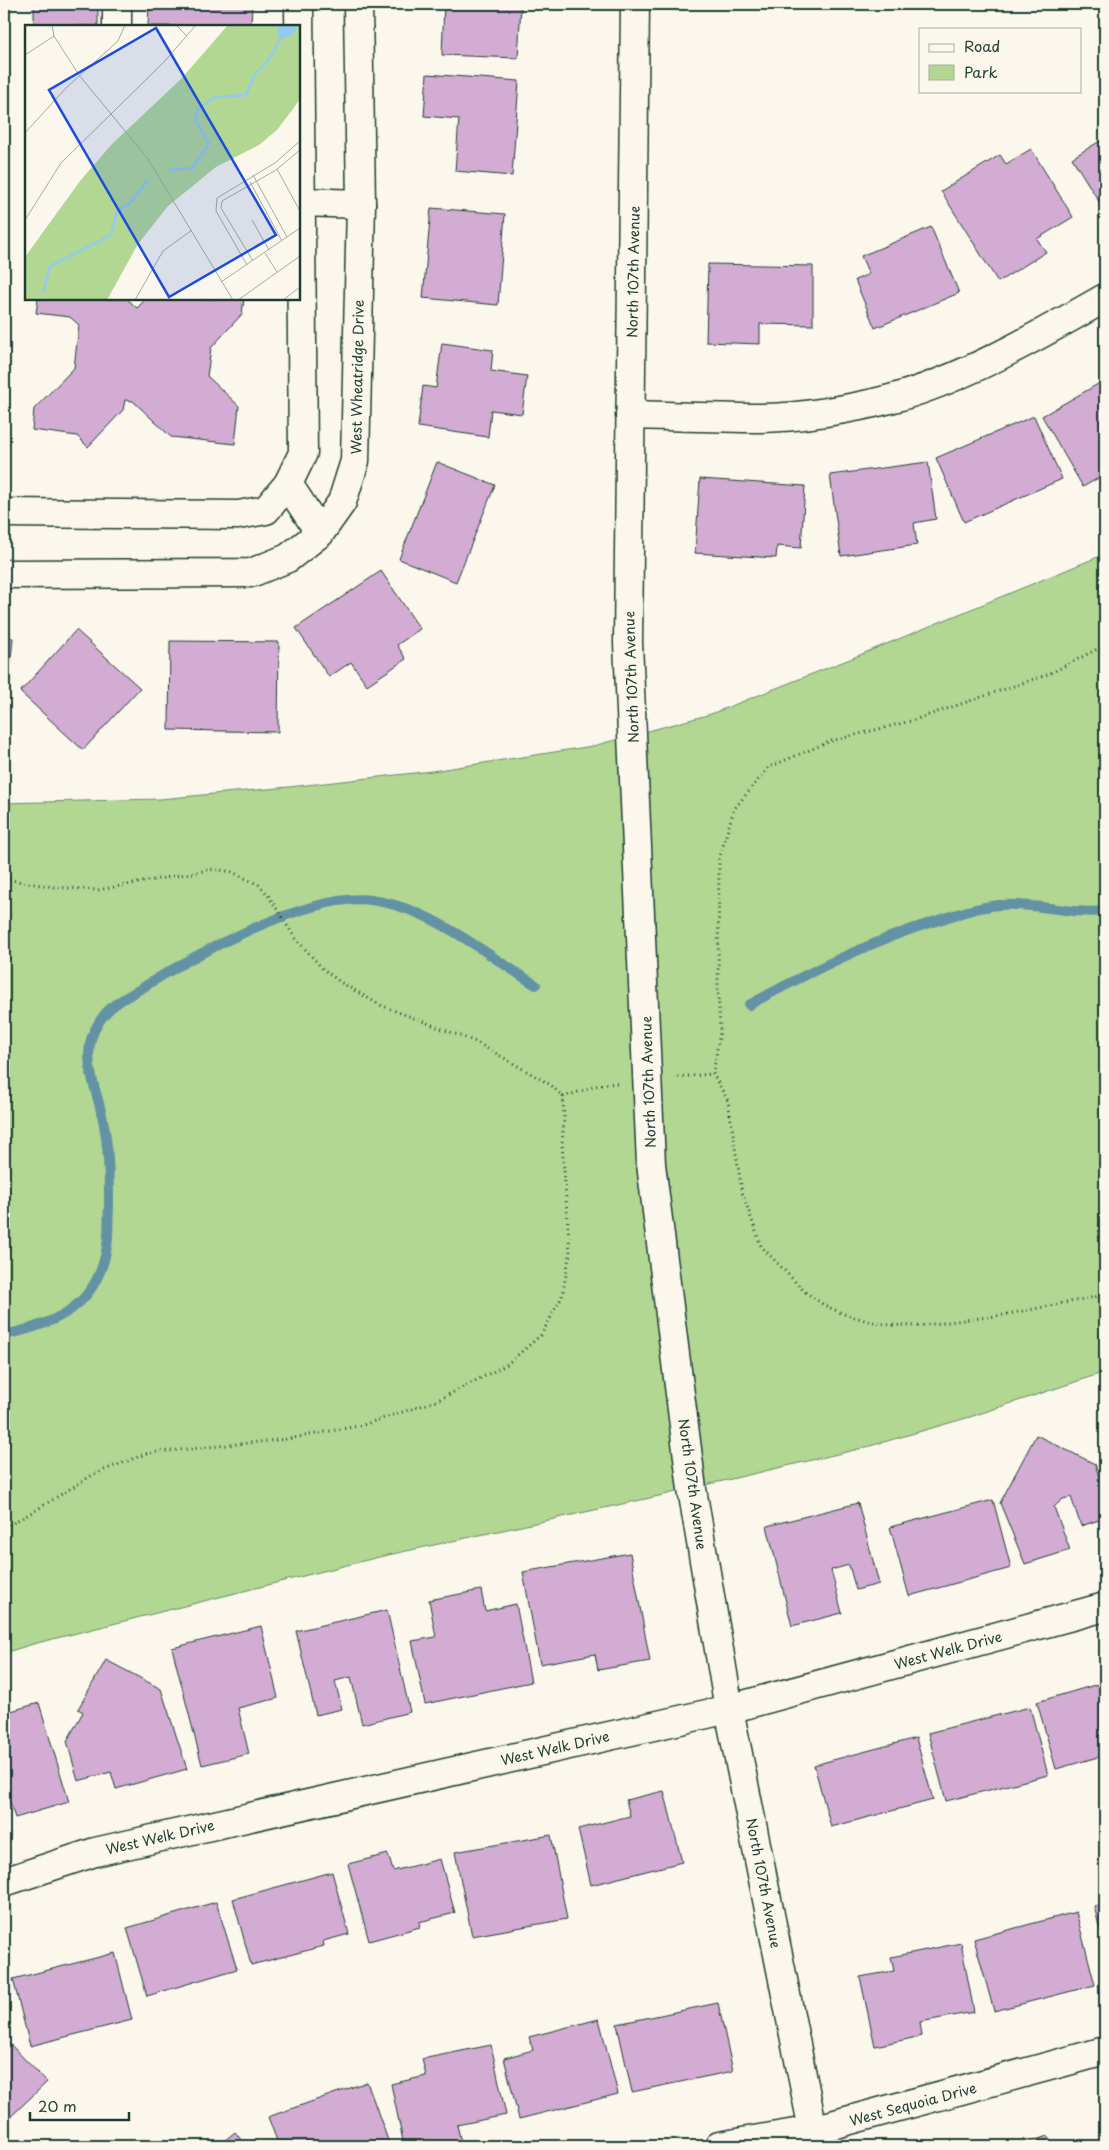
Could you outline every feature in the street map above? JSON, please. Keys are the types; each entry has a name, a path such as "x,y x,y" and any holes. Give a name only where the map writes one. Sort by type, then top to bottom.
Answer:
{"street":[{"path":"117,4 117,25"},
{"path":"299,4 299,25"},
{"name":"West Wheatridge Drive","path":"4,574 251,573 288,558 320,533 342,502 355,461 361,204 358,4"},
{"name":"North 107th Avenue","path":"635,4 628,643 651,1164 692,1489 729,1709 814,2138"},
{"path":"4,513 238,515 266,510 288,484 303,453 300,202 361,204"},
{"path":"630,415 761,418 822,412 890,399 946,380 1012,349 1105,298"},
{"path":"288,484 320,533"},
{"name":"West Welk Drive","path":"4,1882 95,1852 729,1709 1105,1607"},
{"name":"West Sequoia Drive","path":"719,2146 814,2138 1105,2051"}],"path":[{"path":"1105,645 1049,674 911,721 831,741 769,767 734,809 719,859 718,986 720,1031 713,1074 728,1101 742,1192 761,1246 805,1292 824,1305 844,1314 868,1321 890,1325 918,1326 1003,1315 1105,1295"},
{"path":"4,879 54,887 98,890 214,869 232,872 259,885 268,895 284,924 309,955 323,968 359,994 380,1005 476,1042 551,1085 563,1097 562,1144 570,1252 562,1296 541,1335 506,1365 436,1401 363,1425 316,1434 288,1439 148,1454 94,1474 4,1528"}],"green space":[{"path":"1105,554 1105,1372 970,1417 863,1448 659,1496 379,1557 33,1644 4,1653 4,803 160,799 289,787 432,771 593,746 711,714"}],"building":[{"path":"34,4 98,4 98,25 34,25"},
{"path":"149,4 252,4 251,25 148,25"},
{"path":"444,4 521,4 518,58 442,55"},
{"path":"427,74 519,81 512,176 455,171 459,119 424,116"},
{"path":"1105,138 1105,211 1072,158"},
{"path":"1031,149 1073,217 1037,239 1046,252 998,282 941,191 1000,155 1006,164"},
{"path":"431,208 505,214 498,305 423,298"},
{"path":"931,227 959,293 875,328 855,280 869,274 861,256"},
{"path":"708,264 813,266 813,325 760,324 760,344 706,342"},
{"path":"38,300 128,300 137,308 145,300 244,300 242,314 211,348 207,376 239,406 235,444 171,437 133,401 125,400 123,410 88,447 77,436 32,430 34,409 74,368 79,325 70,317 36,313"},
{"path":"442,343 493,350 491,371 527,376 522,414 491,410 488,437 418,427 423,386 436,388"},
{"path":"1105,380 1105,474 1083,487 1042,416"},
{"path":"1034,416 1062,479 964,522 936,458"},
{"path":"437,462 495,485 456,582 399,559"},
{"path":"928,462 936,519 914,523 917,545 841,556 830,475"},
{"path":"700,479 805,486 801,548 777,546 776,558 695,553"},
{"path":"381,571 420,629 397,645 406,659 367,685 351,662 329,677 296,628"},
{"path":"76,630 140,688 83,750 20,692"},
{"path":"4,637 13,638 4,735"},
{"path":"170,641 279,642 278,732 169,730"},
{"path":"1036,1435 1095,1464 1105,1495 1105,1518 1081,1526 1071,1497 1063,1499 1054,1507 1070,1550 1025,1564 1000,1503"},
{"path":"993,1500 1011,1568 909,1596 890,1527"},
{"path":"858,1503 879,1584 856,1590 849,1565 831,1570 842,1613 792,1626 767,1526"},
{"path":"630,1553 650,1661 598,1670 595,1654 540,1664 523,1572"},
{"path":"481,1590 485,1611 516,1604 531,1682 425,1704 412,1641 436,1637 429,1600"},
{"path":"387,1610 410,1712 362,1724 351,1677 335,1681 342,1709 316,1715 296,1631"},
{"path":"261,1626 278,1698 238,1708 249,1754 202,1765 172,1648"},
{"path":"106,1660 161,1689 187,1769 116,1789 111,1772 78,1781 67,1741 83,1712 78,1709"},
{"path":"1105,1682 1105,1755 1056,1769 1037,1702"},
{"path":"39,1703 69,1802 15,1818 9,1799 4,1801 4,1713"},
{"path":"1030,1707 1048,1775 946,1801 928,1733"},
{"path":"916,1738 933,1800 831,1827 814,1765"},
{"path":"664,1791 682,1862 591,1885 578,1829 630,1816 626,1800"},
{"path":"551,1835 567,1919 472,1936 455,1852"},
{"path":"388,1854 393,1871 440,1859 455,1913 419,1922 420,1927 369,1941 348,1864"},
{"path":"332,1872 349,1934 323,1941 324,1946 251,1965 233,1899"},
{"path":"216,1902 237,1969 147,1996 127,1928"},
{"path":"1105,1904 1105,1950 1094,1906"},
{"path":"1076,1912 1095,1985 994,2011 974,1939"},
{"path":"961,1943 974,2012 920,2022 922,2036 875,2046 860,1977 894,1971 891,1957"},
{"path":"115,1953 132,2020 30,2046 13,1979"},
{"path":"718,2003 733,2071 632,2092 617,2024"},
{"path":"599,2019 618,2094 519,2119 504,2058 533,2050 529,2037"},
{"path":"4,2038 47,2082 4,2123"},
{"path":"491,2045 506,2115 457,2125 461,2142 440,2146 404,2146 391,2084 426,2076 422,2059"},
{"path":"367,2082 390,2146 279,2146 268,2117"},
{"path":"235,2132 246,2146 218,2146"},
{"path":"1049,2136 1052,2146 1015,2146"}],"waterway":[{"path":"4,1335 41,1325 58,1318 84,1297 95,1283 102,1266 108,1237 108,1163 103,1120 90,1070 89,1049 91,1039 100,1021 119,1002 191,959 253,929 317,906 346,900 371,900 416,912 458,934 536,985"},
{"path":"749,1005 817,969 864,948 912,929 968,911 999,905 1026,905 1092,912 1105,911"}]}
